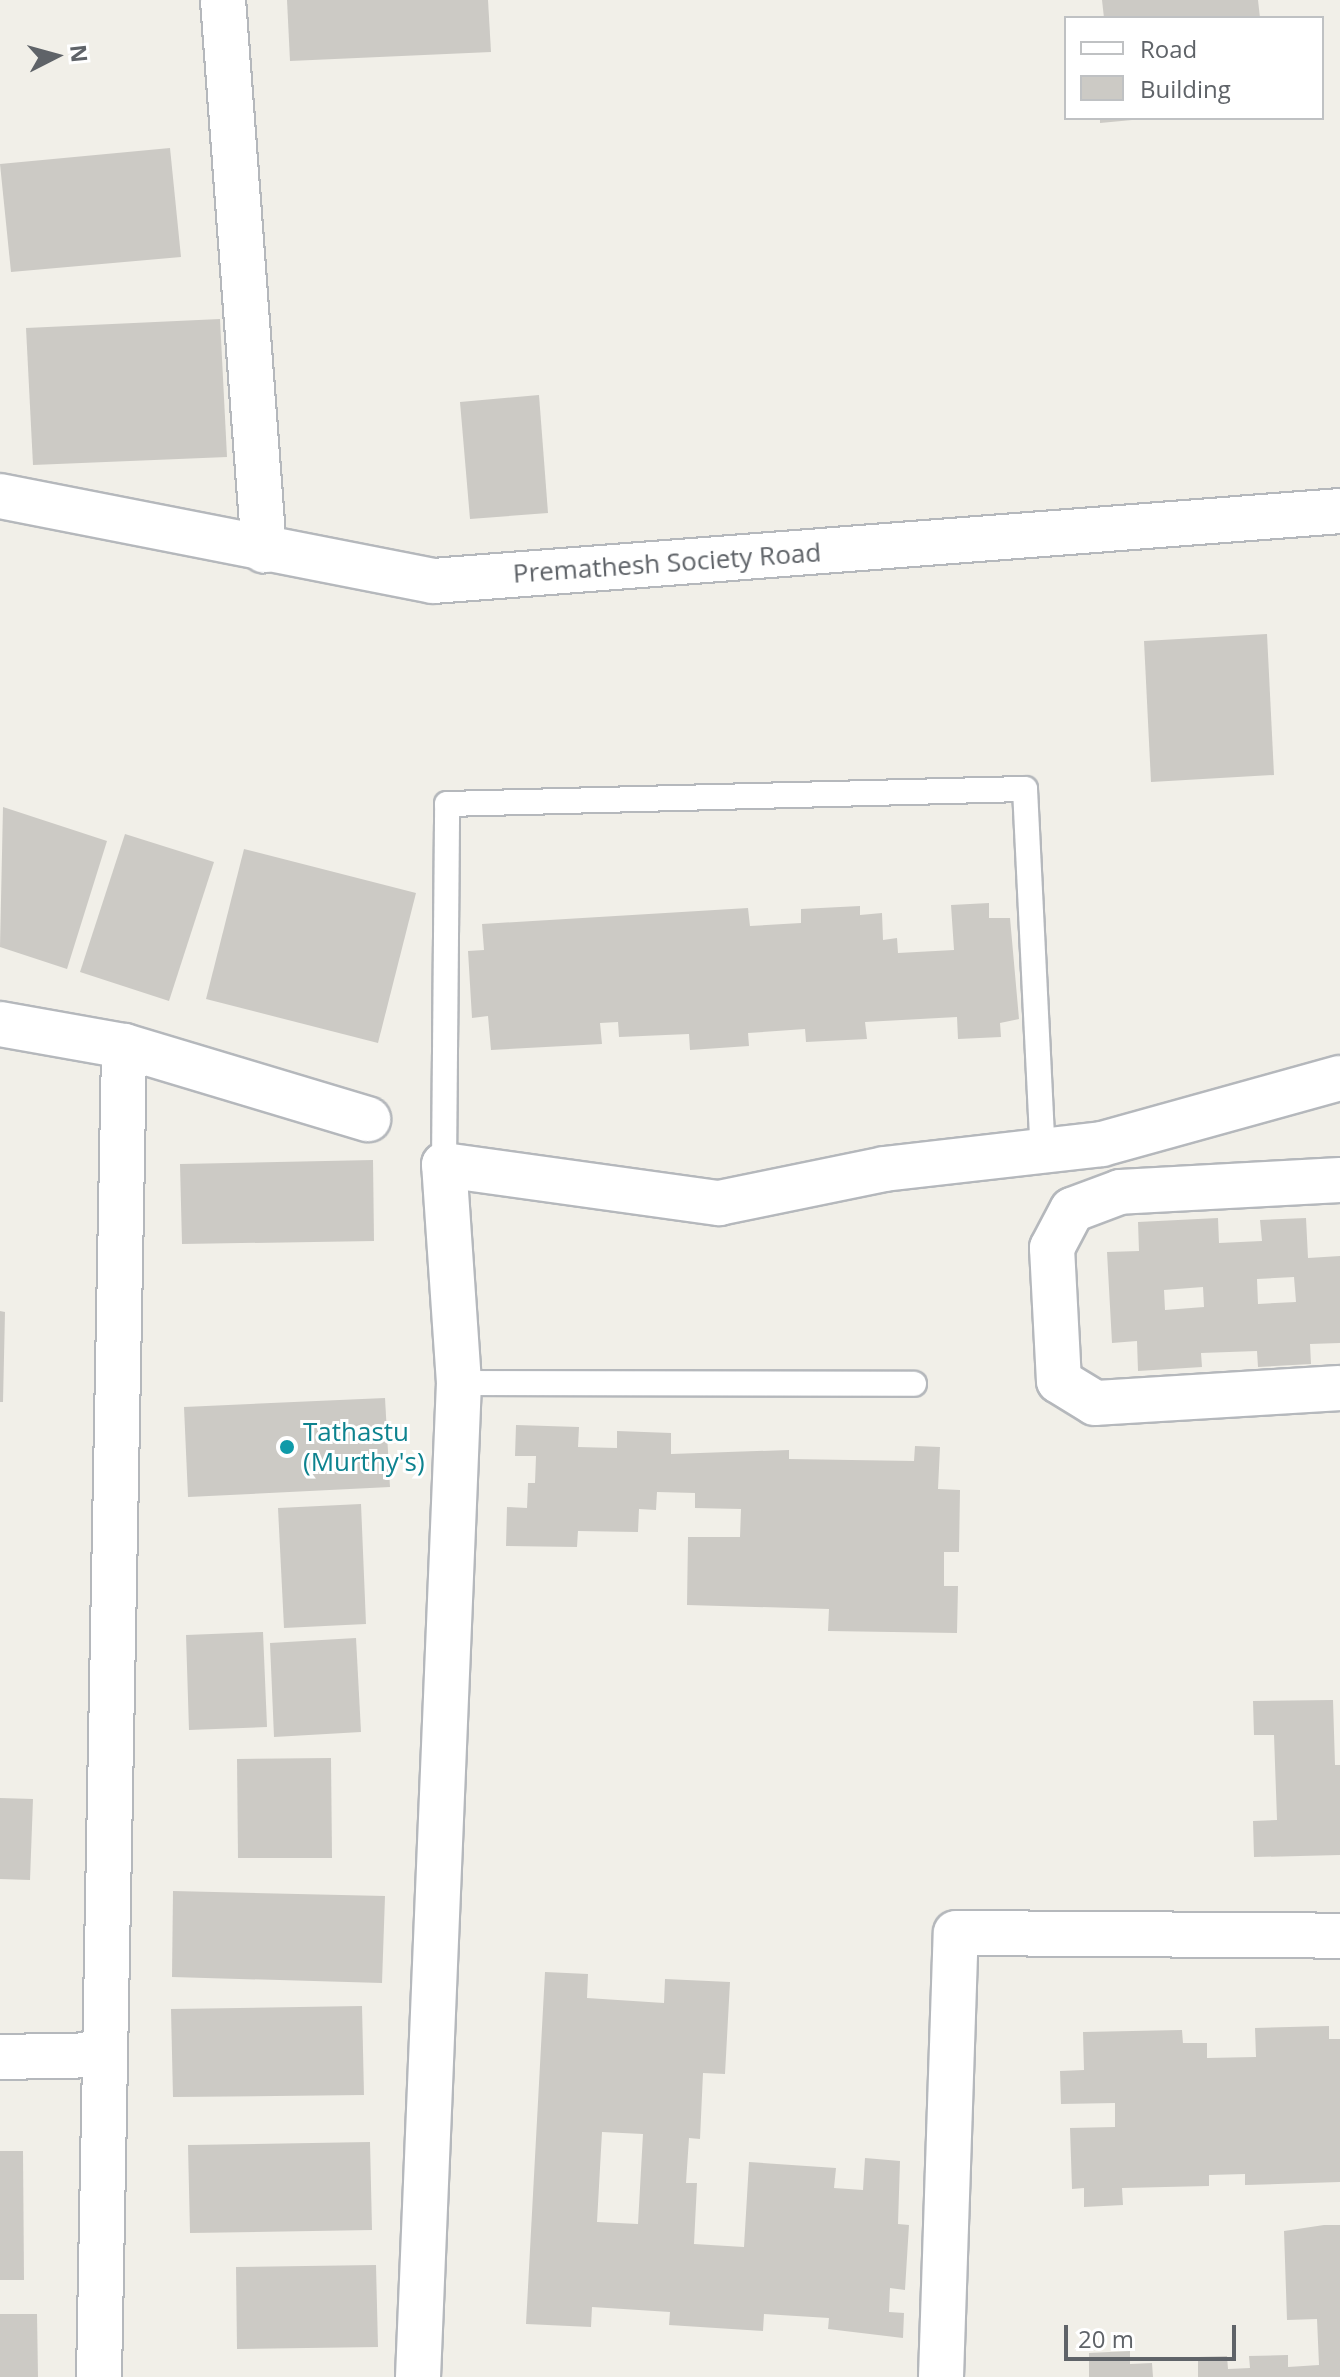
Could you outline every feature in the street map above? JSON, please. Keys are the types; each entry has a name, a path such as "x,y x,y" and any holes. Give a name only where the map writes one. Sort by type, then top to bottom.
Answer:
{"street":[{"path":"223,0 264,550"},
{"name":"Premathesh Society Road","path":"0,496 433,581 1340,511"},
{"path":"0,1024 124,1046 368,1119"},
{"path":"99,2377 124,1046"},
{"path":"418,2377 459,1383 444,1165 719,1203 884,1169 1102,1144 1340,1078"},
{"path":"1340,1180 1120,1192 1072,1210 1052,1248 1059,1381 1095,1403 1340,1388"},
{"path":"941,2377 956,1933 1340,1936"},
{"path":"0,2057 105,2055"}],"lane":[{"path":"444,1165 447,804 1025,789 1043,1151"},
{"path":"459,1383 914,1384"}],"building":[{"path":"287,0 488,0 491,52 290,61"},
{"path":"1102,0 1258,0 1260,16 1104,16"},
{"path":"1100,120 1132,120 1100,123"},
{"path":"170,148 181,257 11,272 0,164"},
{"path":"220,319 227,457 33,465 26,328"},
{"path":"539,395 548,513 470,519 460,402"},
{"path":"1267,634 1274,775 1151,782 1144,641"},
{"path":"3,807 107,841 67,969 0,947"},
{"path":"125,834 214,862 169,1001 80,972"},
{"path":"244,849 416,893 378,1043 206,999"},
{"path":"989,903 989,918 1010,918 1019,1019 1000,1023 1001,1037 958,1039 957,1017 865,1022 867,1039 806,1042 805,1029 748,1033 749,1046 690,1050 689,1034 619,1037 618,1022 600,1023 602,1044 491,1050 488,1016 472,1018 468,951 484,950 482,924 748,908 750,926 801,923 801,909 860,906 860,915 882,913 883,940 897,938 898,953 954,950 951,905"},
{"path":"373,1160 374,1241 182,1244 180,1164"},
{"path":"1218,1218 1219,1243 1262,1241 1260,1220 1306,1218 1308,1258 1340,1256 1340,1343 1310,1344 1311,1364 1258,1367 1257,1351 1201,1353 1202,1367 1138,1371 1137,1341 1112,1343 1107,1252 1139,1251 1138,1222","holes":["1294,1277 1296,1302 1258,1304 1257,1279","1203,1287 1204,1307 1165,1310 1164,1290"]},
{"path":"0,1311 5,1312 3,1402 0,1402"},
{"name":"Tathastu (Murthy's)","path":"385,1398 390,1487 188,1497 184,1407"},
{"path":"516,1425 579,1427 578,1447 617,1448 617,1431 671,1433 671,1454 789,1450 789,1459 914,1461 915,1446 940,1447 938,1489 960,1490 959,1552 944,1552 944,1586 958,1586 957,1633 828,1631 829,1609 687,1605 688,1537 740,1537 741,1509 695,1508 695,1493 657,1492 656,1510 639,1509 638,1532 578,1531 577,1547 506,1546 507,1507 527,1508 528,1483 535,1483 536,1456 515,1456"},
{"path":"361,1504 366,1624 284,1628 278,1508"},
{"path":"263,1632 267,1727 189,1730 186,1635"},
{"path":"356,1638 361,1732 274,1737 270,1643"},
{"path":"1333,1700 1335,1765 1340,1765 1340,1855 1254,1857 1253,1821 1277,1820 1274,1735 1254,1735 1253,1701"},
{"path":"331,1758 332,1858 238,1858 237,1759"},
{"path":"0,1798 33,1799 30,1880 0,1879"},
{"path":"173,1891 385,1896 382,1983 172,1977"},
{"path":"545,1972 588,1974 587,1998 664,2003 665,1979 730,1982 725,2074 703,2073 700,2139 689,2138 686,2183 697,2183 694,2244 744,2247 749,2162 836,2168 834,2188 863,2190 865,2158 900,2161 898,2224 909,2225 905,2290 890,2288 889,2312 904,2313 903,2338 828,2329 829,2318 764,2314 763,2331 669,2325 670,2312 592,2307 591,2327 526,2324","holes":["602,2132 643,2134 638,2224 597,2222"]},
{"path":"362,2006 364,2095 173,2097 171,2009"},
{"path":"1329,2026 1329,2039 1340,2039 1340,2182 1245,2185 1245,2174 1209,2175 1209,2186 1122,2188 1123,2205 1084,2207 1084,2188 1072,2189 1070,2128 1115,2127 1115,2103 1061,2104 1060,2071 1084,2070 1083,2032 1182,2030 1183,2043 1207,2043 1207,2058 1256,2057 1255,2028"},
{"path":"370,2142 372,2230 190,2233 188,2145"},
{"path":"0,2151 23,2151 24,2280 0,2280"},
{"path":"1340,2225 1340,2377 1198,2377 1198,2357 1227,2356 1228,2369 1250,2368 1249,2356 1288,2355 1288,2367 1319,2365 1317,2319 1287,2320 1284,2231"},
{"path":"376,2265 378,2347 237,2349 236,2267"},
{"path":"0,2314 37,2314 38,2377 0,2377"},
{"path":"1130,2351 1130,2364 1152,2363 1153,2377 1089,2377 1089,2353"}],"place":[{"name":"Tathastu (Murthy's)","path":"287,1447"}]}
